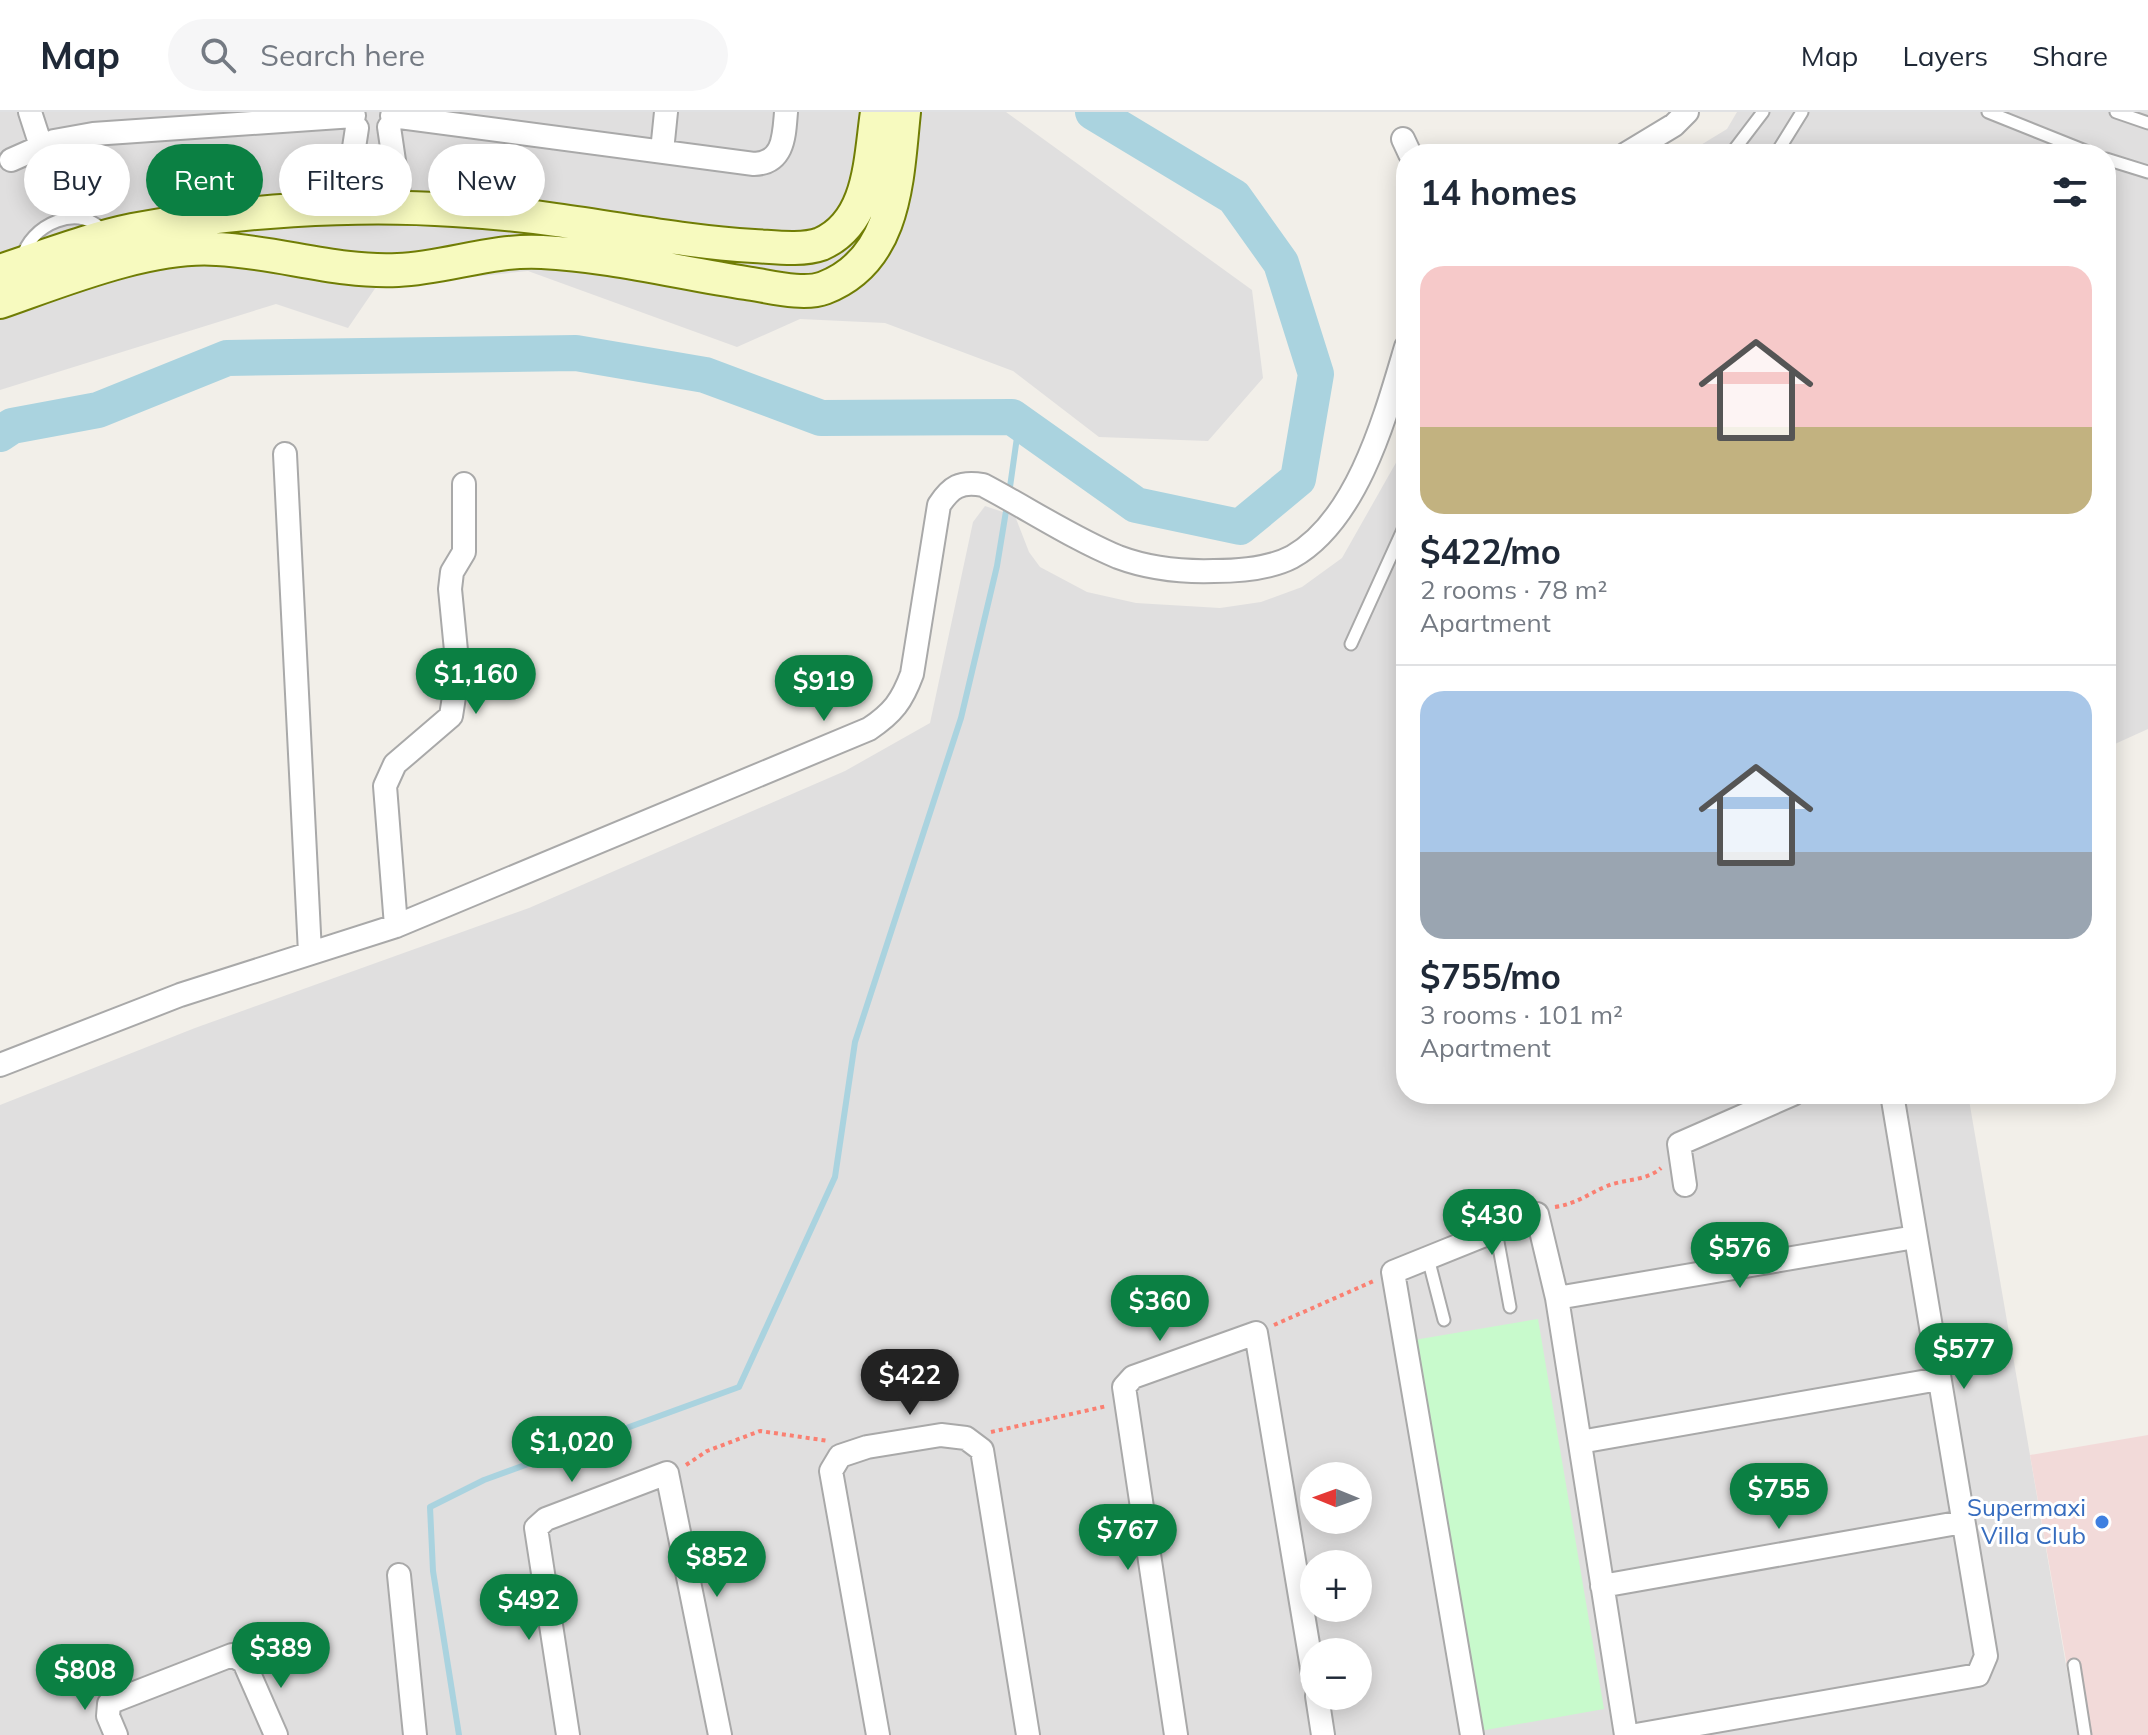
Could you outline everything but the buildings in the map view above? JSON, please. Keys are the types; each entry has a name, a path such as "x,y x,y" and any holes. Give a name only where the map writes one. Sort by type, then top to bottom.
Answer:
{"street":[{"path":"30,112 40,144"},
{"path":"662,151 666,112"},
{"path":"48,144 125,131 325,116 355,119 373,136 391,118 426,116 540,123 662,151 761,163 774,158 781,148 786,112"},
{"path":"412,209 556,220 700,243 782,248 817,245 834,237 855,217 868,175 877,112"},
{"path":"10,267 132,230 217,234 366,270 400,270 472,257 544,252 776,288 821,289 850,274 881,241 896,184 904,112"},
{"path":"1643,144 1674,125 1687,112"},
{"path":"391,118 394,144"},
{"path":"354,144 355,119"},
{"path":"11,160 24,154"},
{"path":"0,302 217,234 312,216"},
{"path":"544,252 556,220"},
{"path":"0,1065 168,1000 396,926 869,729 891,714 903,700 912,674 939,505 950,489 966,482 983,485 1118,557 1175,572 1244,571 1291,557 1328,529 1385,420 1396,382"},
{"path":"285,454 310,953"},
{"path":"396,926 385,786 395,764 451,716 457,695 450,589 452,572 464,552 464,484"},
{"path":"1685,1185 1679,1144 1770,1104"},
{"path":"1636,1735 1978,1675 1986,1656 1894,1104"},
{"path":"1472,1735 1393,1272 1537,1214 1557,1298 1626,1735"},
{"path":"1557,1298 1915,1237"},
{"path":"1176,1735 1125,1402 1124,1387 1133,1377 1256,1333 1307,1638"},
{"path":"1580,1442 1939,1379"},
{"path":"878,1735 831,1471 840,1456 867,1447 941,1435 966,1438 982,1450 1028,1735"},
{"path":"568,1735 536,1528 546,1519 667,1473 720,1735"},
{"path":"1602,1586 1963,1522"},
{"path":"399,1575 415,1735"},
{"path":"116,1735 108,1716 109,1704 232,1655 244,1662 276,1735"},
{"path":"1319,1710 1323,1735"}],"lane":[{"path":"1739,144 1763,112"},
{"path":"1782,144 1802,112"},
{"path":"1988,112 2068,144"},
{"path":"2116,112 2148,123"},
{"path":"2116,162 2148,172"},
{"path":"1351,644 1396,545"},
{"path":"1496,1231 1510,1307"},
{"path":"1428,1258 1444,1320"},
{"path":"2074,1665 2085,1735"}],"path":[{"path":"1537,1214 1576,1204 1608,1185 1655,1174 1679,1144"},
{"path":"1256,1333 1393,1272"},
{"path":"966,1438 1125,1402"},
{"path":"667,1473 720,1446 760,1431 867,1447"}],"shaded area":[{"path":"0,112 1006,112 1252,290 1263,378 1208,441 1099,437 1013,371 885,323 800,319 737,347 528,271 376,287 348,328 276,304 0,390"},
{"path":"1737,112 2148,112 2148,729 2116,743 2116,144 1702,144 1727,129"},
{"path":"1396,463 1396,1104 1970,1104 2078,1735 0,1735 0,1105 195,1028 529,908 845,771 930,723 973,522 985,506 1015,516 1029,552 1040,567 1087,592 1136,603 1220,608 1261,602 1302,587 1342,558"},
{"path":"2148,1435 2148,1735 2079,1735 2030,1455"}],"green space":[{"path":"1538,1319 1604,1709 1480,1731 1414,1340"}],"waterway":[{"path":"0,434 12,426 98,410 227,358 576,353 705,375 821,418 1012,417 1136,505 1240,527 1298,479 1316,374 1281,263 1234,197 1093,112"},
{"path":"1009,494 1019,423"},
{"path":"459,1735 433,1571 430,1507 484,1480 739,1387 835,1177 855,1042 961,718 997,566 1007,505"}],"place":[{"name":"Supermaxi Villa Club","path":"2102,1522"}]}
